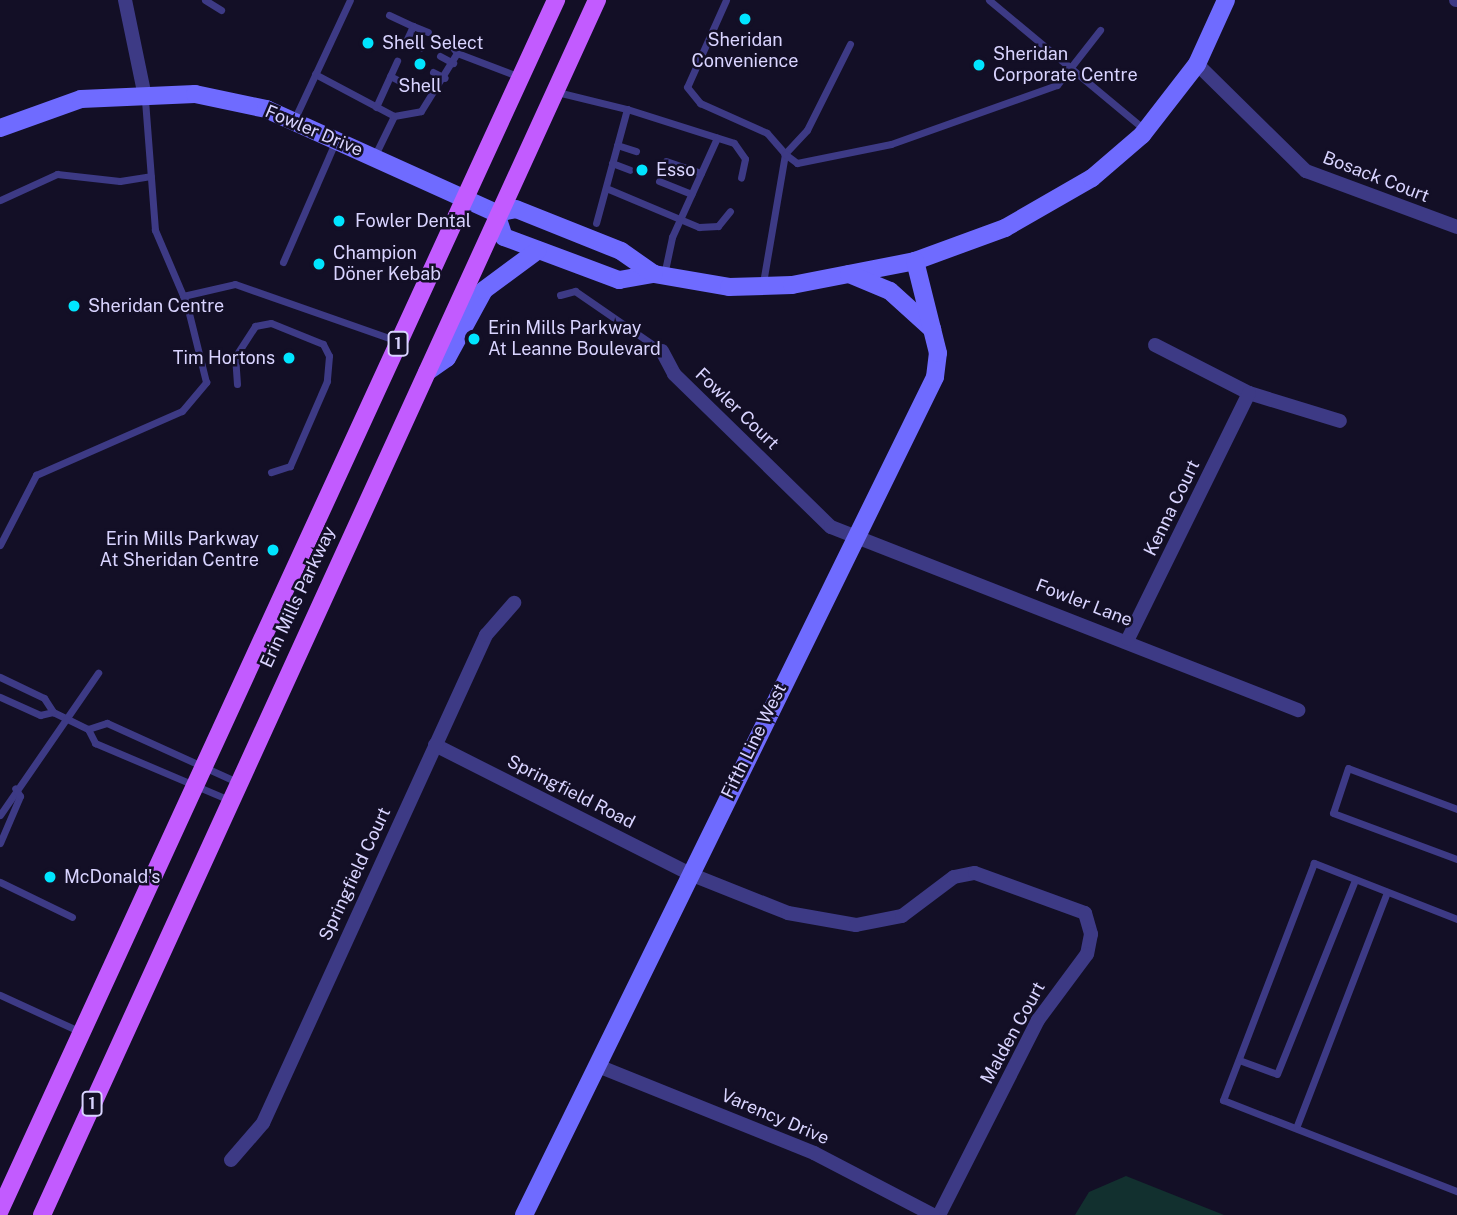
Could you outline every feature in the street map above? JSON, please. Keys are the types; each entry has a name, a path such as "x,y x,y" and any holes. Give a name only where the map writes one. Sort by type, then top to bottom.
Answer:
{"main road":[{"name":"Erin Mills Parkway","path":"0,1210 201,766 556,0"},
{"name":"Erin Mills Parkway","path":"42,1215 235,781 427,372 496,213 597,0"}],"street":[{"path":"125,0 145,92"},
{"path":"659,274 621,251 516,209 496,213 504,237 619,280 659,274 763,286 915,261 1051,206 1145,130 1197,64 1226,0"},
{"name":"Bosack Court","path":"1197,64 1307,171 1457,227"},
{"name":"Fowler Drive","path":"0,128 81,99 145,92 206,97 293,121 496,213"},
{"path":"427,372 447,358 484,290 538,250"},
{"name":"Fifth Line West","path":"524,1215 935,377 934,331 915,261"},
{"path":"848,274 890,291 934,331"},
{"path":"1156,345 1249,393 1340,421"},
{"name":"Fowler Court","path":"662,351 674,374 811,508 855,537"},
{"name":"Kenna Court","path":"1128,639 1249,393"},
{"name":"Fowler Lane","path":"855,537 1128,639 1298,710"},
{"name":"Springfield Court","path":"231,1160 263,1123 486,635 514,603"},
{"name":"Springfield Road","path":"435,746 690,874"},
{"name":"Malden Court","path":"690,874 824,922 856,925 902,916 954,877 975,873 1085,913 1091,934 1087,954 1038,1020 939,1215"},
{"name":"Varency Drive","path":"598,1066 814,1153 933,1215"}],"lane":[{"path":"205,0 221,10"},
{"path":"293,121 350,0"},
{"path":"726,0 687,87 700,103 762,130 785,154 806,164 891,144 1057,85 1100,30"},
{"path":"989,0 1072,66 1145,130"},
{"path":"388,15 428,32"},
{"path":"413,26 406,41 421,47"},
{"path":"447,40 457,53 520,77"},
{"path":"763,286 785,154 807,130 850,44"},
{"path":"315,74 394,116 421,111 445,78 457,53"},
{"path":"440,56 453,63"},
{"path":"376,107 397,61"},
{"path":"433,72 445,78"},
{"path":"390,76 404,83"},
{"path":"553,91 627,109 717,138 743,150 741,178"},
{"path":"0,545 36,475 182,411 206,382 183,296 155,230 145,92"},
{"path":"424,92 433,97"},
{"path":"596,223 627,109"},
{"path":"374,158 394,116"},
{"path":"659,274 681,216 717,138"},
{"path":"283,262 336,140"},
{"path":"617,145 636,151"},
{"path":"666,162 701,173"},
{"path":"612,163 630,170"},
{"path":"0,200 57,174 120,181 150,176"},
{"path":"659,181 691,194"},
{"path":"606,188 709,228 730,211"},
{"path":"183,296 236,284 400,341"},
{"name":"Fowler Court","path":"560,295 575,291 662,351"},
{"path":"237,384 235,357 255,326 271,323 313,340 329,356 327,381 290,466 271,472"},
{"path":"0,815 15,788 64,717 98,673"},
{"path":"0,677 44,698 53,712 88,729 94,743 227,799"},
{"path":"0,697 40,715 53,712"},
{"path":"88,729 107,723 235,781"},
{"path":"1457,809 1348,768 1333,813 1457,859"},
{"path":"0,843 20,796 15,788"},
{"path":"1457,919 1314,863 1223,1100 1457,1191"},
{"path":"1239,1060 1277,1074 1355,880"},
{"path":"0,882 72,917"},
{"path":"1296,1128 1387,892"},
{"path":"0,995 82,1032"}],"green space":[{"path":"1126,1176 1224,1215 1075,1215 1089,1192"}],"place":[{"name":"Sheridan Convenience","path":"745,19"},
{"name":"Shell Select","path":"368,43"},
{"name":"Shell","path":"420,64"},
{"name":"Sheridan Corporate Centre","path":"979,65"},
{"name":"Esso","path":"642,170"},
{"name":"Fowler Dental","path":"339,221"},
{"name":"Champion Döner Kebab","path":"319,264"},
{"name":"Sheridan Centre","path":"74,306"},
{"name":"Erin Mills Parkway At Leanne Boulevard","path":"474,339"},
{"name":"Tim Hortons","path":"289,358"},
{"name":"Erin Mills Parkway At Sheridan Centre","path":"273,550"},
{"name":"McDonald's","path":"50,877"}]}
